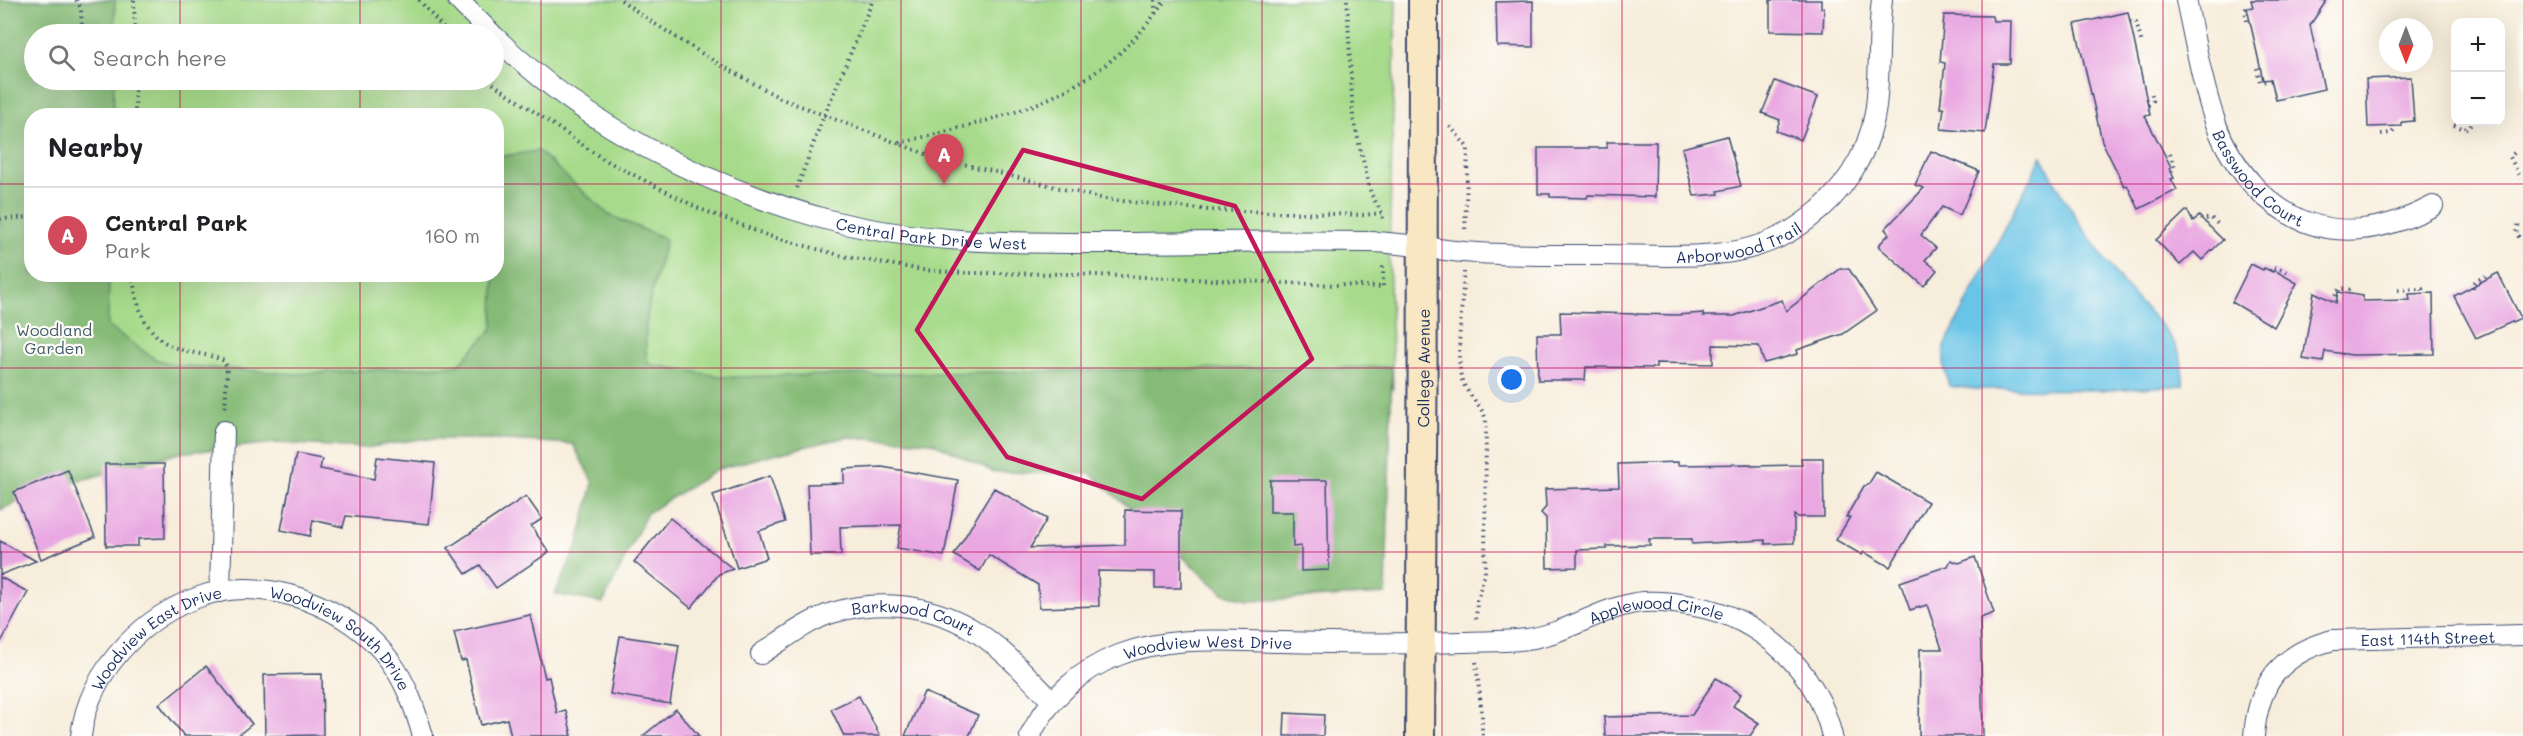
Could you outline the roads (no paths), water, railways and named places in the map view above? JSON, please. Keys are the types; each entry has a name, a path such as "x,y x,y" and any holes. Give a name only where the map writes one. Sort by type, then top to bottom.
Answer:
{"main road":[{"name":"College Avenue","path":"1420,736 1423,0"}],"street":[{"name":"Central Park Drive West","path":"458,0 482,24"},
{"name":"Arborwood Trail","path":"1423,247 1510,254 1715,254 1764,244 1796,228 1843,185 1871,133 1875,112 1882,0"},
{"name":"Basswood Court","path":"2186,0 2206,92 2224,142 2247,178 2278,208 2310,224 2341,230 2376,228 2399,222 2433,206"},
{"name":"Central Park Drive West","path":"504,44 566,95 634,141 718,182 790,209 874,230 968,242 1369,242 1423,247"},
{"name":"Woodview East Drive","path":"81,736 89,698 101,676 144,626 168,611 199,597 220,592 224,432"},
{"name":"Woodview South Drive","path":"220,592 256,590 290,595 321,605 356,626 391,661 414,705 423,736"},
{"name":"Applewood Circle","path":"1421,643 1528,639 1554,634 1611,610 1636,603 1664,602 1695,606 1725,614 1752,627 1788,656 1798,666 1816,694 1832,736"},
{"name":"Barkwood Court","path":"761,654 830,613 857,607 885,605 915,608 969,628 1013,662 1052,701"},
{"name":"East 114th Street","path":"2254,736 2256,714 2270,680 2290,658 2310,646 2333,640 2523,635"},
{"name":"Woodview West Drive","path":"1030,736 1052,701 1085,674 1117,655 1174,642 1421,643"}],"water":[{"path":"2042,156 2068,205 2099,251 2128,290 2160,324 2174,343 2182,364 2184,385 2110,390 1975,389 1949,386 1944,366 1944,347"}],"place":[{"name":"Central Park","path":"944,184"}],"park label":[{"name":"Woodland Garden","path":"54,338"}]}
